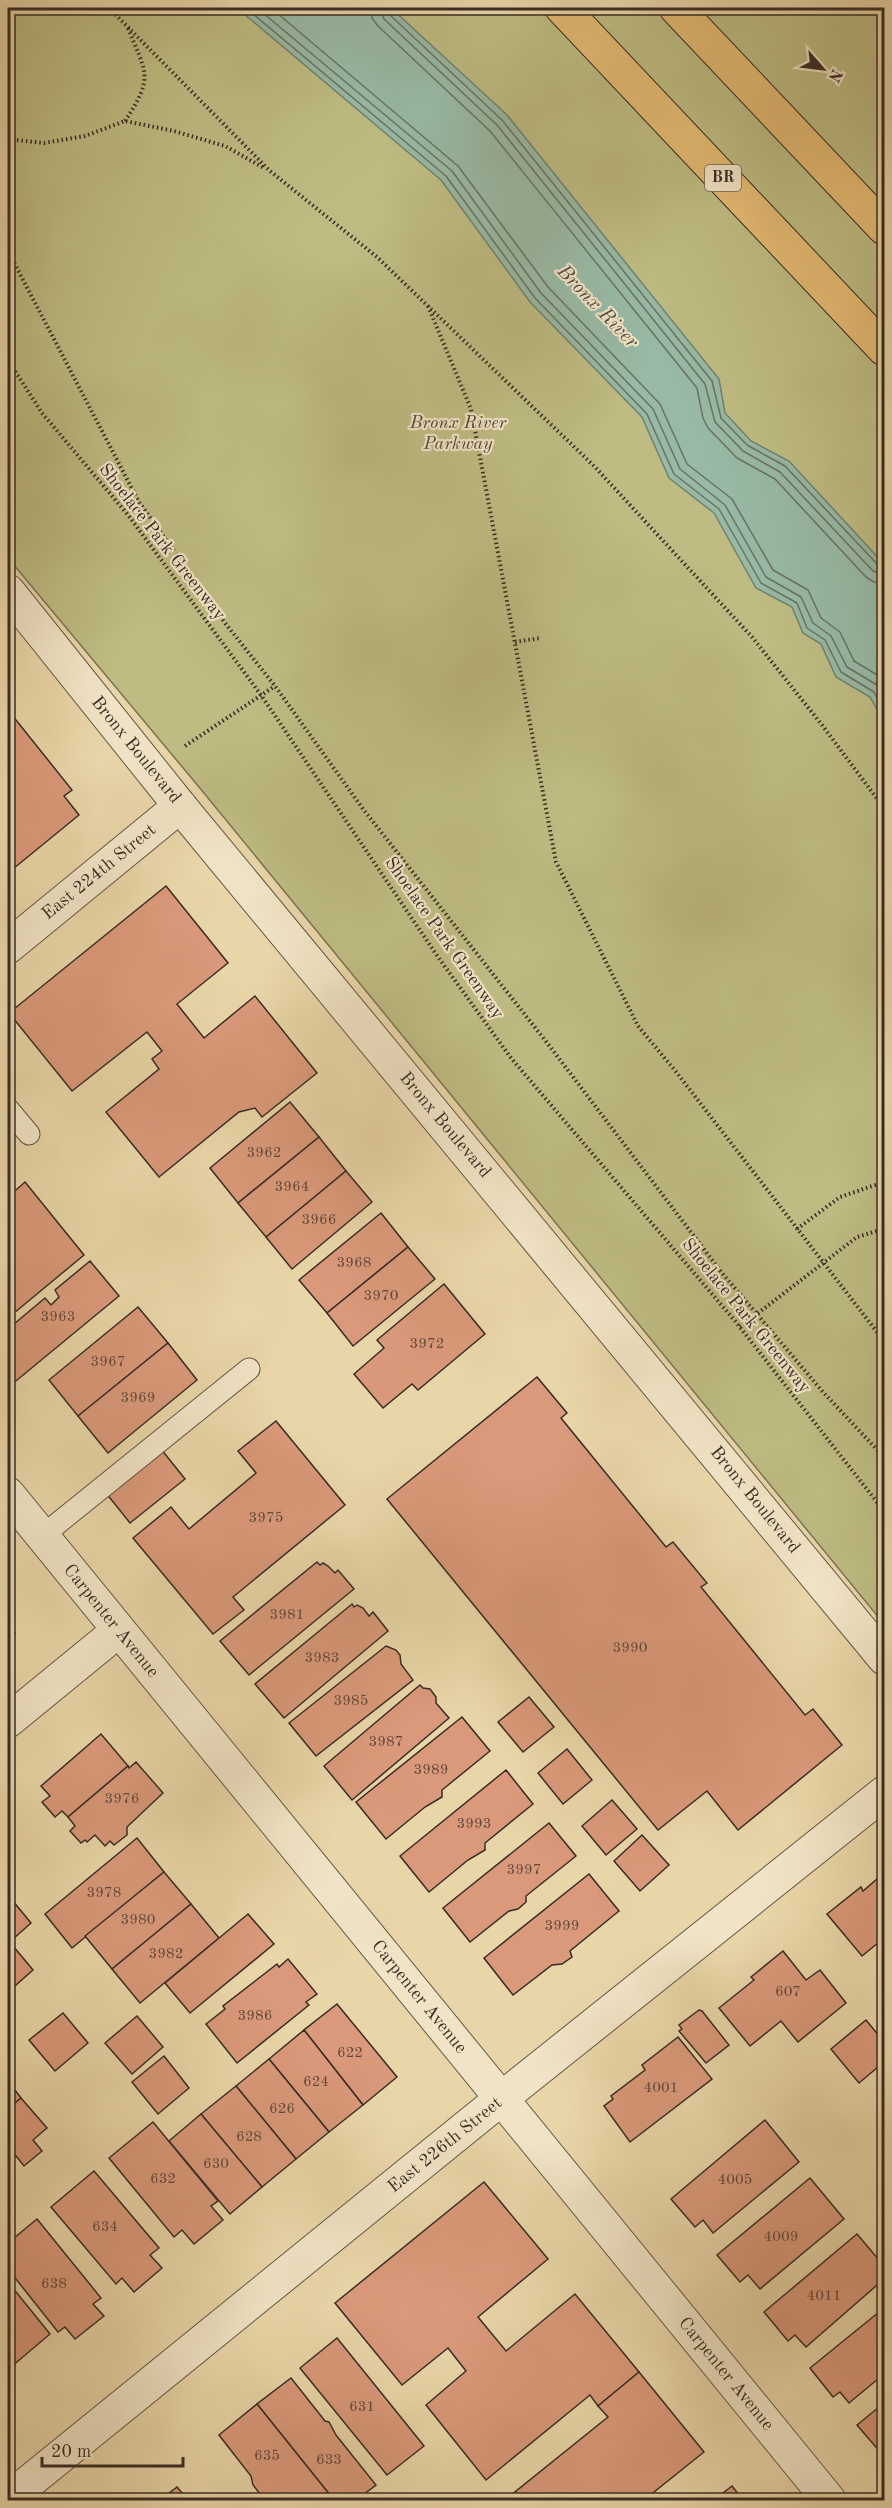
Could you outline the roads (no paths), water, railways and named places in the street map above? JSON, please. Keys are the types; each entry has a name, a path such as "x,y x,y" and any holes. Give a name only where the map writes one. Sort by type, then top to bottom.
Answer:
{"highway":[{"name":"BR","path":"562,8 885,349"},
{"path":"676,8 885,228"}],"street":[{"name":"Bronx Boulevard","path":"8,591 180,806 885,1658"},
{"name":"East 224th Street","path":"8,947 180,806"},
{"name":"Carpenter Avenue","path":"8,1494 829,2500"},
{"path":"8,1721 118,1631"},
{"name":"East 226th Street","path":"8,2499 502,2098 885,1793"}],"lane":[{"path":"8,1109 29,1134"},
{"path":"42,1536 249,1369"}],"water":[{"name":"Bronx River","path":"237,8 391,8 507,115 719,379 725,413 751,441 789,461 884,564 884,722 870,697 836,677 821,644 803,633 792,607 756,588 714,513 669,478 642,417 530,302 441,180"}],"park label":[{"name":"Bronx River Parkway","path":"458,433"}]}
